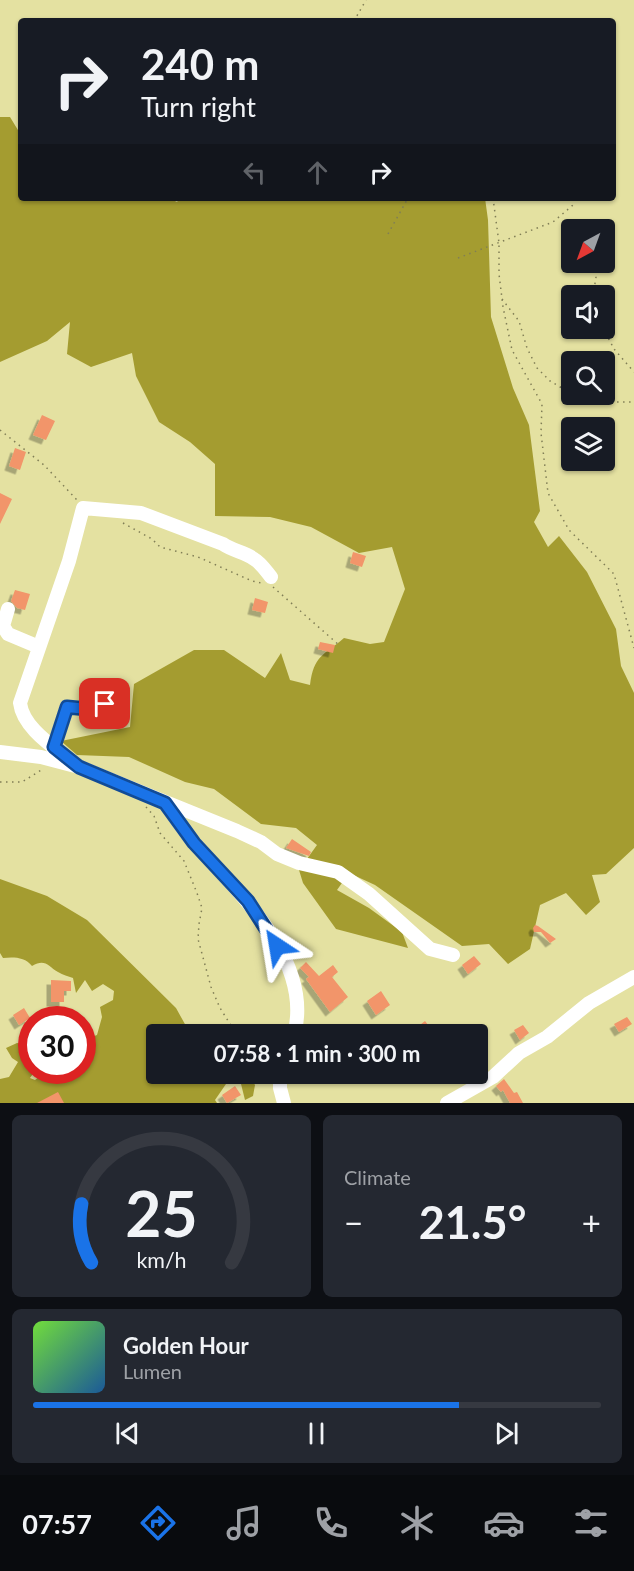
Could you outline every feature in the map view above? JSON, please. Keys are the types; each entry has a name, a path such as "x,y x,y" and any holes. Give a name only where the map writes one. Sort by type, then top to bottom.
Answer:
{"street":[{"path":"267,582 256,559 223,544 156,517 141,513 85,507 81,511 69,561 20,703 21,712 56,754 79,767 261,842 277,854 299,863 338,872 369,894 430,949 453,955"},
{"path":"8,609 3,626 8,634 39,647"},
{"path":"56,754 67,707 98,710 102,708 109,690"},
{"path":"0,752 56,754"},
{"path":"165,803 194,843 248,901 285,960 298,1003 297,1024"},
{"path":"447,1103 493,1077 519,1053 548,1037 589,1002 634,977"},
{"path":"280,1084 284,1103"}],"path":[{"path":"356,18 366,0"},
{"path":"388,234 406,201"},
{"path":"494,201 499,243 499,274 512,350 542,404 541,433 548,493 569,530 614,574 634,648"},
{"path":"459,258 553,222 573,205"},
{"path":"502,299 519,321 527,348 537,368 550,381 561,388"},
{"path":"609,339 614,349 634,372"},
{"path":"615,402 634,402"},
{"path":"0,430 44,465 85,507"},
{"path":"122,523 152,539 160,547 198,557 252,581 267,582 339,645"},
{"path":"0,782 22,782 56,754"},
{"path":"147,808 158,823 160,833 184,861 197,893 202,908 198,939 212,987 220,1008 230,1024"}],"shaded area":[{"path":"0,117 10,117 18,130 18,201 485,201 491,317 513,388 529,425 540,511 534,522 548,547 559,536 587,572 616,629 621,666 634,693 634,848 606,874 592,875 600,902 586,915 566,893 540,905 530,949 508,964 489,944 462,946 375,885 349,873 337,890 369,908 402,932 408,948 336,929 303,883 299,870 317,845 296,828 261,824 214,789 185,782 129,757 77,755 61,741 130,727 134,684 194,650 224,650 265,678 281,653 290,680 310,685 317,662 344,638 370,644 384,642 405,589 392,547 359,553 311,527 270,517 215,516 215,464 190,442 159,422 136,376 132,353 91,367 67,354 70,322 47,341 0,362"},
{"path":"0,879 47,896 87,920 176,1008 185,1024 146,1024 146,1084 226,1084 215,1100 217,1103 0,1103 0,1079 9,1077 18,1062 18,1084 96,1084 96,1035 102,1017 100,1007 113,1000 114,991 103,984 92,991 85,980 76,993 73,978 46,964 40,963 32,966 23,959 3,958 0,953"},
{"path":"17,1043 18,1062 12,1058 6,1048"},
{"path":"241,1084 254,1084 253,1096 245,1100"}],"building":[{"path":"42,415 55,421 46,440 33,435"},
{"path":"15,448 26,452 20,470 9,466"},
{"path":"0,493 12,499 0,524"},
{"path":"353,552 366,556 362,567 350,563"},
{"path":"15,590 30,594 25,610 17,608 11,601"},
{"path":"255,598 268,602 265,613 252,610"},
{"path":"320,642 335,645 333,653 318,649"},
{"path":"292,839 311,852 309,856 286,848"},
{"path":"535,925 556,939 550,943 541,932 534,932"},
{"path":"474,956 481,964 468,974 462,965"},
{"path":"306,962 319,976 333,965 338,972 332,977 348,997 330,1012 306,979 309,977 300,968"},
{"path":"51,980 71,981 71,991 64,991 64,1002 51,1002"},
{"path":"381,991 390,1005 376,1015 367,1001"},
{"path":"18,1012 18,1023 13,1015"},
{"path":"627,1017 632,1024 619,1032 614,1024"},
{"path":"523,1025 529,1033 520,1040 514,1030"},
{"path":"504,1079 514,1093 517,1092 523,1103 510,1103 503,1090 501,1092 496,1086"},
{"path":"235,1086 241,1095 227,1103 222,1095"},
{"path":"58,1092 64,1103 37,1103"}],"route":[{"path":"105,704 98,710 67,707 54,747 79,767 165,803 194,843 248,901 277,946"}]}
